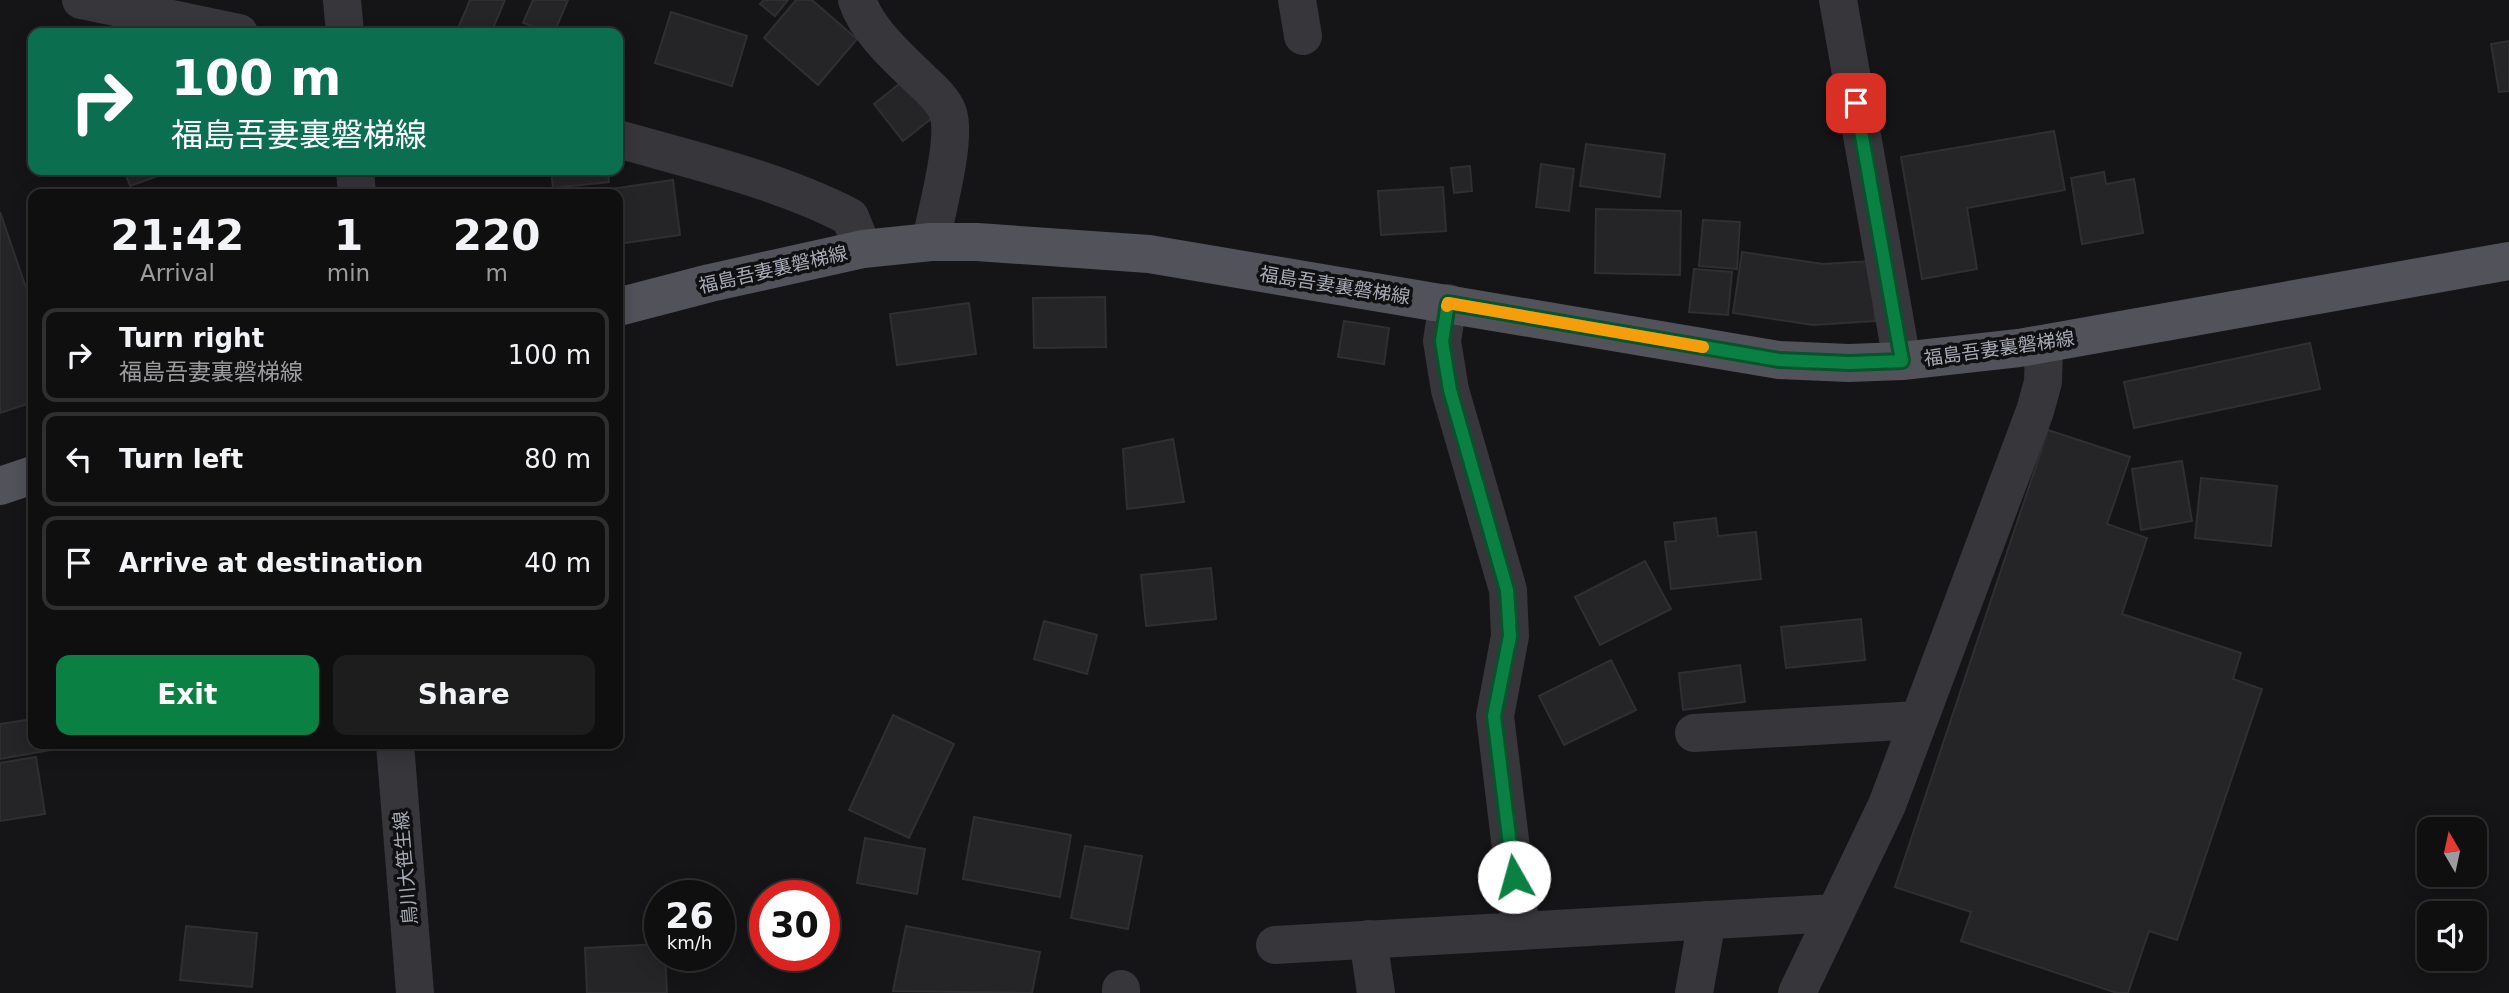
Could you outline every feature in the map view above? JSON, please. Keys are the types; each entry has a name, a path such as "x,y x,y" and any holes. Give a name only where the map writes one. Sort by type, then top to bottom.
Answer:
{"main road":[{"name":"福島吾妻裏磐梯線","path":"623,306 863,249 931,242 978,242 1149,254 1779,360 1850,363 1902,361 2018,348 2509,261"},
{"path":"0,486 28,477"}],"street":[{"path":"81,0 215,28"},
{"path":"342,0 345,28"},
{"path":"857,0 860,10 874,30 934,92 948,113 951,145 931,242"},
{"path":"1838,0 1902,361"},
{"path":"623,140 706,164 821,202 850,217 863,249"},
{"path":"1448,303 1442,341 1450,390 1507,590 1510,636 1494,716 1521,931"},
{"path":"1797,993 1886,805 2035,411 2043,382 2044,345 2055,342"},
{"path":"1694,733 1918,720"},
{"name":"鳥川大笹生線","path":"395,749 415,993"},
{"path":"1275,945 1835,913"},
{"path":"1694,993 1707,920"},
{"path":"1368,939 1376,993"}],"building":[{"path":"470,0 505,0 493,28 458,28"},
{"path":"533,0 568,0 556,28 538,28 523,23"},
{"path":"764,0 788,0 775,16 760,4"},
{"path":"796,0 812,0 857,39 818,85 764,38"},
{"path":"671,12 747,36 732,86 655,63"},
{"path":"2509,41 2509,91 2499,92 2491,44"},
{"path":"903,81 932,118 903,141 874,104"},
{"path":"2054,131 2065,190 1967,208 1977,269 1922,279 1901,157"},
{"path":"1586,144 1665,154 1660,197 1580,186"},
{"path":"1541,164 1574,169 1569,211 1536,207"},
{"path":"1470,166 1472,191 1454,193 1451,168"},
{"path":"2104,172 2106,184 2134,179 2143,233 2082,244 2071,178"},
{"path":"126,175 160,175 130,186"},
{"path":"552,175 608,175 609,182 553,188"},
{"path":"673,180 680,235 623,243 623,189 611,189"},
{"path":"1443,187 1446,231 1381,235 1378,191"},
{"path":"1596,209 1681,211 1680,275 1595,273"},
{"path":"0,212 28,293 28,404 0,413"},
{"path":"1703,220 1740,222 1737,269 1699,266"},
{"path":"1742,252 1823,264 1872,261 1875,321 1813,325 1733,313"},
{"path":"1694,269 1732,272 1728,315 1689,312"},
{"path":"1105,297 1106,347 1034,348 1033,298"},
{"path":"969,303 976,354 897,365 890,314"},
{"path":"1344,321 1389,328 1384,364 1338,357"},
{"path":"2310,343 2320,389 2134,428 2124,382"},
{"path":"2048,430 2130,457 2107,524 2147,538 2122,614 2241,653 2233,679 2262,689 2177,940 2149,931 2128,993 2117,993 1961,941 1971,912 1895,887"},
{"path":"1173,439 1184,502 1127,509 1123,449"},
{"path":"2182,461 2192,521 2141,530 2132,469"},
{"path":"2201,478 2277,486 2271,546 2195,538"},
{"path":"1716,518 1718,536 1756,532 1761,579 1671,589 1665,542 1676,541 1674,523"},
{"path":"1645,561 1671,609 1600,645 1575,597"},
{"path":"1211,568 1216,619 1146,626 1141,575"},
{"path":"1861,619 1865,660 1786,668 1781,627"},
{"path":"1044,621 1097,635 1087,674 1034,659"},
{"path":"1611,660 1636,710 1564,745 1539,696"},
{"path":"1740,665 1745,702 1683,710 1679,673"},
{"path":"893,715 954,744 909,838 849,810"},
{"path":"28,720 28,749 51,750 0,759 0,724"},
{"path":"36,757 45,814 0,821 0,763"},
{"path":"974,817 1071,835 1060,897 963,879"},
{"path":"865,838 925,849 917,894 857,883"},
{"path":"1085,846 1142,856 1128,929 1071,918"},
{"path":"186,926 257,933 252,987 180,980"},
{"path":"906,926 1040,952 1032,993 893,991"},
{"path":"644,945 644,971 666,971 667,993 587,993 585,948"}],"slow traffic":[{"path":"1447,306 1448,303 1703,347"}],"route":[{"path":"1514,877 1494,716 1510,636 1507,590 1450,390 1442,341 1448,303 1779,360 1850,363 1902,361 1856,103"}]}
